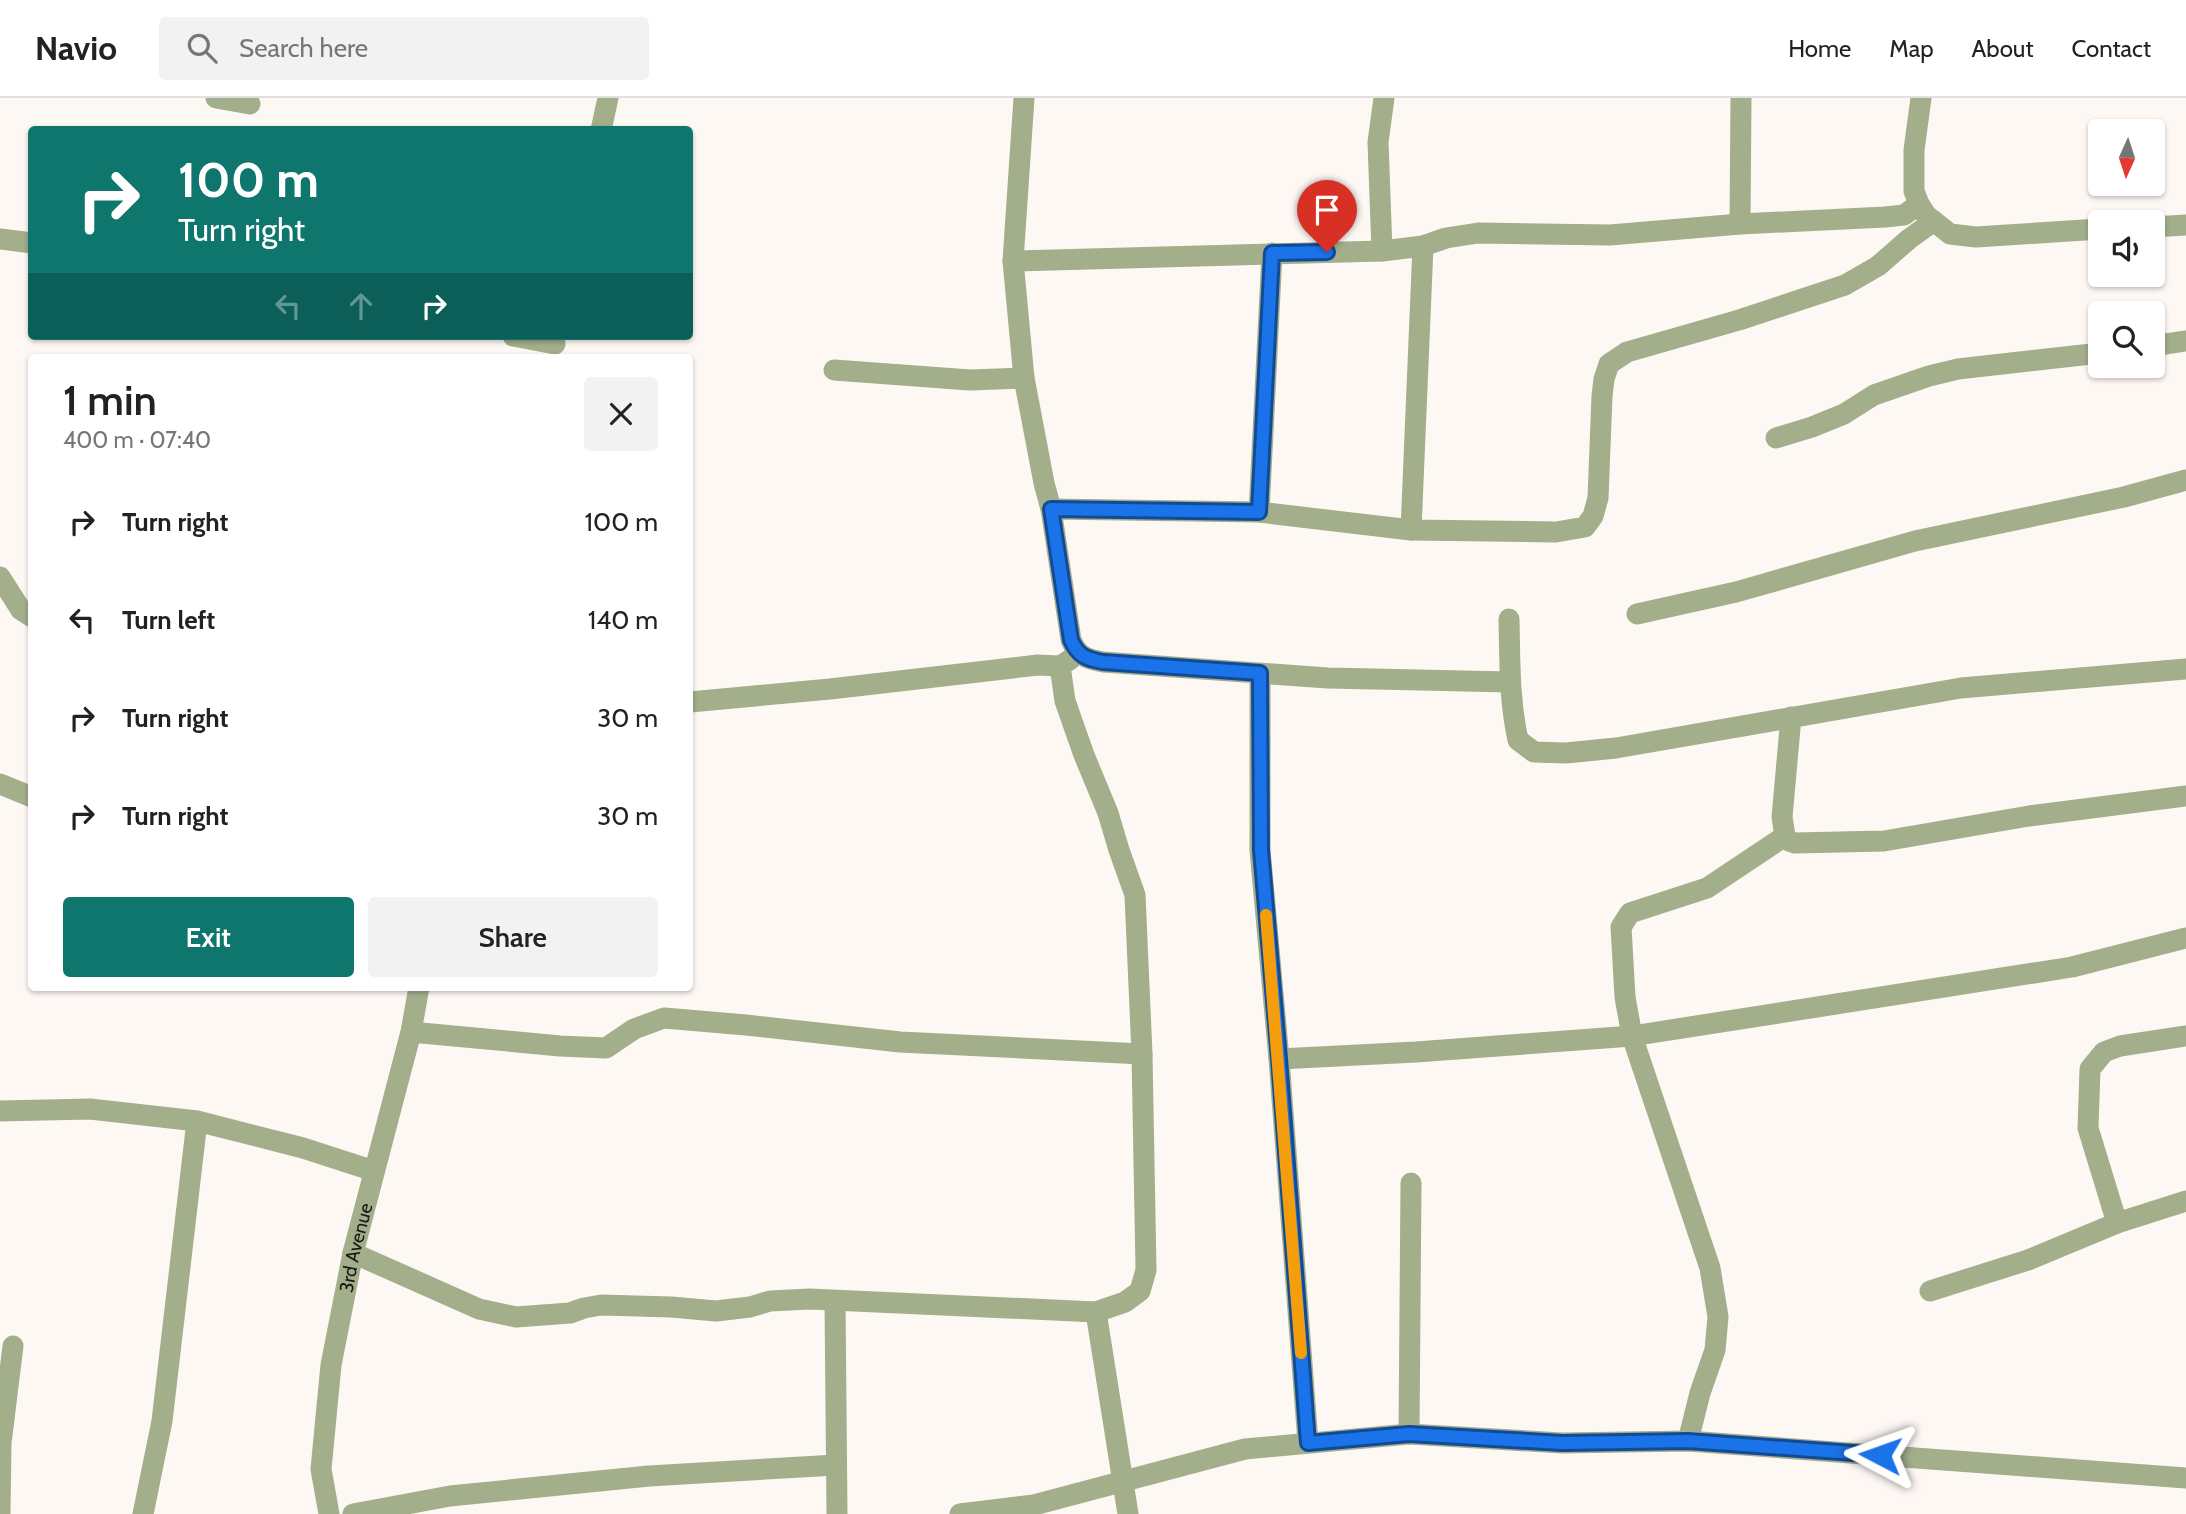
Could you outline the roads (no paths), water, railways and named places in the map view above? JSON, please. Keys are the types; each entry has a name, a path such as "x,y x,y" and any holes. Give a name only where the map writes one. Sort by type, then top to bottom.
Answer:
{"street":[{"path":"216,98 250,104"},
{"path":"602,126 608,98"},
{"path":"353,1253 479,1309 516,1317 570,1312 601,1305 716,1311 750,1307 770,1301 810,1299 1096,1312 1125,1302 1140,1291 1146,1270 1142,1054 1135,895 1108,813 1065,701 1071,640 1051,509 1024,378 1013,261 1024,98"},
{"path":"1382,251 1378,142 1384,98"},
{"path":"1740,224 1741,98"},
{"path":"1921,98 1914,149 1914,191 1926,215 1950,234 1976,237 2088,230"},
{"path":"1013,261 1382,251 1423,246 1446,238 1478,233 1610,234 1885,217 1904,215 1919,204"},
{"path":"1051,509 1259,512 1411,530 1556,532 1585,527 1593,516 1598,498 1602,396 1609,365 1628,352 1739,320 1845,285 1878,266 1934,221"},
{"path":"2165,226 2186,225"},
{"path":"0,239 28,242"},
{"path":"1411,530 1423,246"},
{"path":"1259,512 1272,253"},
{"path":"530,340 555,346"},
{"path":"2165,344 2186,341"},
{"path":"1776,438 1812,428 1843,414 1874,395 1929,376 1958,369 2088,354"},
{"path":"834,370 970,380 1024,378"},
{"path":"1637,614 1737,592 1915,541 2124,498 2186,480"},
{"path":"0,577 21,610 28,614"},
{"path":"1510,619 1510,699 1518,740 1534,752 1566,753 1616,748 1961,688 2186,669"},
{"path":"693,702 843,688 1068,659 1328,678 1510,682"},
{"path":"1260,673 1261,850 1308,1443"},
{"path":"1791,717 1782,817 1784,835 1795,843 1884,841 2029,816 2186,796"},
{"path":"0,784 28,795"},
{"path":"1688,1441 1700,1393 1715,1350 1718,1317 1710,1268 1632,1036 1625,997 1621,927 1630,913 1707,888 1784,835"},
{"path":"1279,1059 1632,1036 2072,967 2186,939"},
{"name":"3rd Avenue","path":"329,1514 321,1469 329,1378 353,1253 411,1032 418,991"},
{"path":"411,1032 606,1048 634,1030 664,1018 900,1042 1142,1054"},
{"path":"2117,1223 2088,1128 2091,1069 2104,1052 2120,1045 2186,1036"},
{"path":"0,1111 90,1109 197,1121 303,1148 374,1171"},
{"path":"143,1514 162,1421 197,1121"},
{"path":"1409,1434 1411,1183"},
{"path":"1930,1291 2028,1260 2117,1223 2186,1201"},
{"path":"835,1301 837,1514"},
{"path":"1096,1312 1125,1480 1128,1514"},
{"path":"0,1514 1,1443 13,1346"},
{"path":"968,1514 1034,1505 1245,1449 1409,1434 1562,1443 1688,1441 2186,1478"},
{"path":"353,1514 464,1495 649,1476 836,1465"}]}
